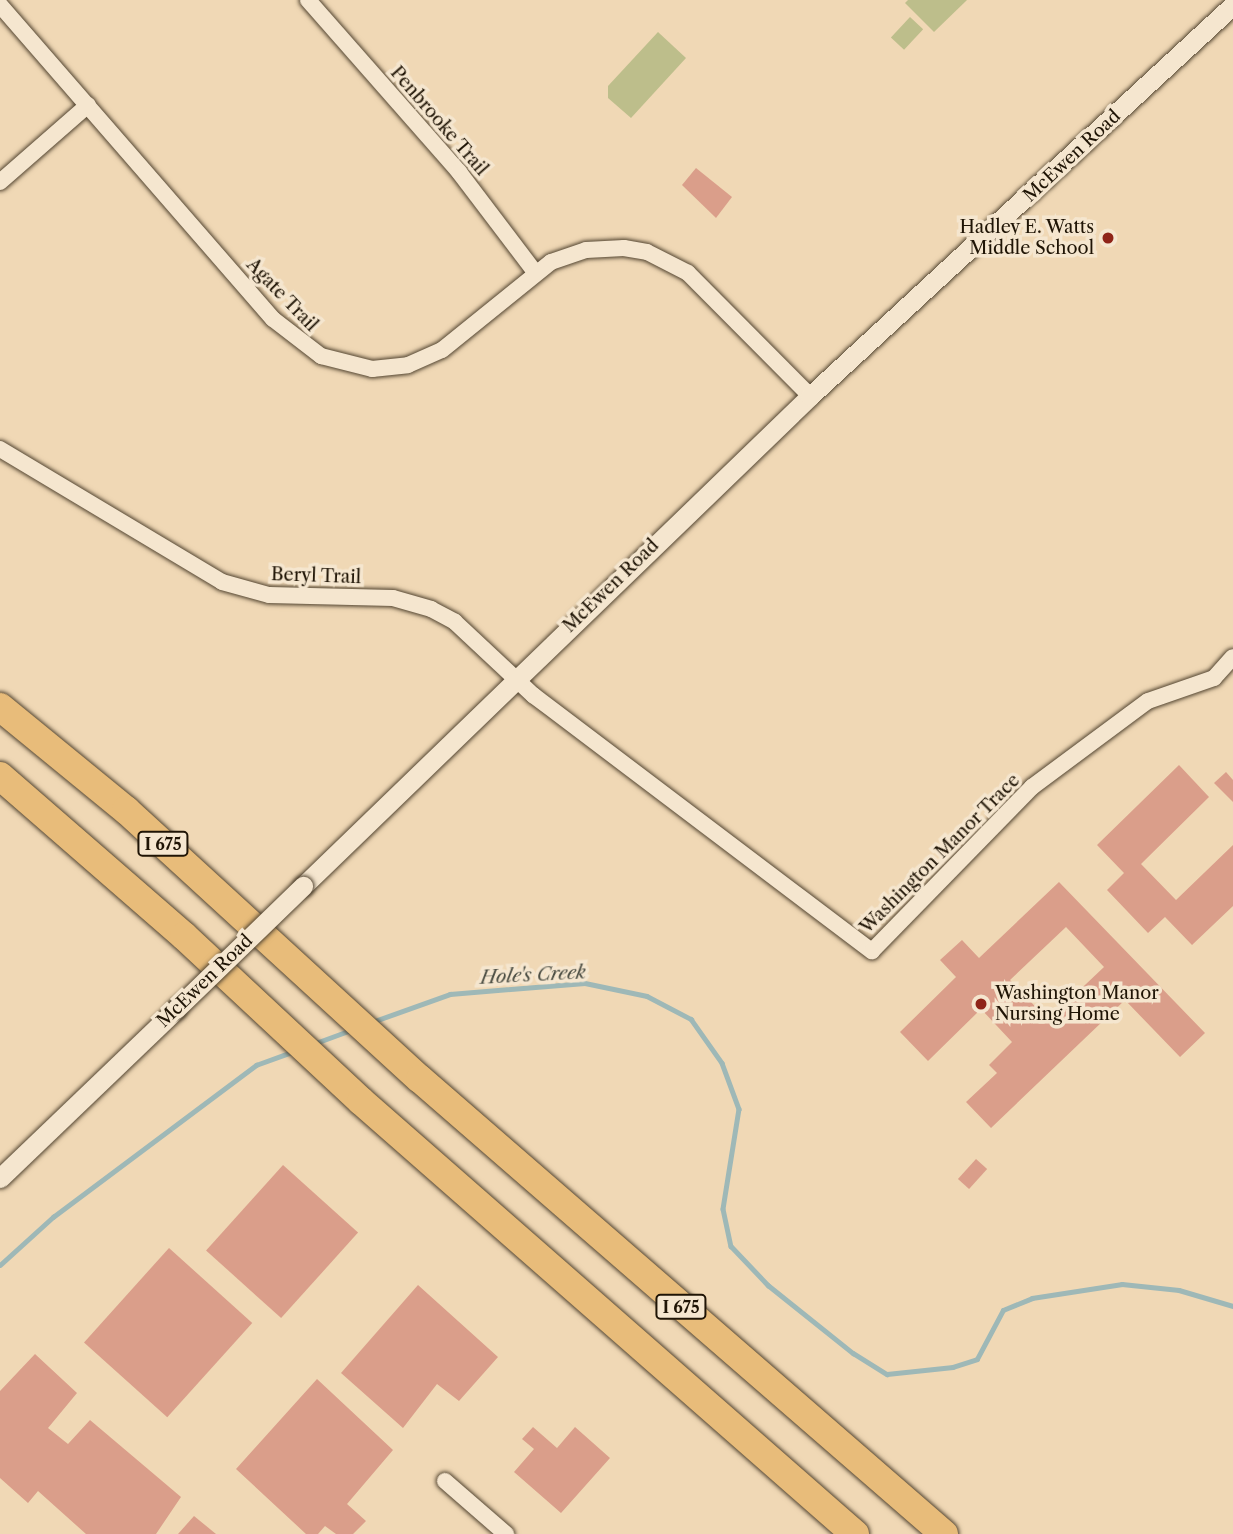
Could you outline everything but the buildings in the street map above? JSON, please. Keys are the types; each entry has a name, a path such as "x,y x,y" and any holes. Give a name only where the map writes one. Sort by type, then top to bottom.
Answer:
{"highway":[{"name":"I 675","path":"0,707 126,810 420,1079 944,1534"},
{"path":"0,776 78,840 360,1101 855,1534"}],"street":[{"name":"Penbrooke Trail","path":"308,0 459,172 535,272"},
{"name":"Agate Trail","path":"0,5 273,318 304,346 340,364 390,369 426,359 472,327 535,272 568,254 606,248 647,252 671,263 702,286 810,396"},
{"name":"McEwen Road","path":"0,1178 810,396 1233,5"},
{"path":"0,182 88,105"},
{"name":"Beryl Trail","path":"0,449 222,582 269,595 412,602 454,622 516,678"},
{"name":"Washington Manor Trace","path":"516,678 872,951 1032,787 1148,701 1214,678 1233,657"},
{"path":"445,1481 506,1534"}],"green space":[{"path":"908,0 967,0 934,32 905,3"},
{"path":"910,17 923,29 904,50 891,37"},
{"path":"658,32 686,58 631,118 608,98 608,86"}],"waterway":[{"name":"Hole's Creek","path":"372,1022 450,994 585,983 647,996 691,1019 722,1063 739,1109 723,1209 731,1246 768,1285 853,1353 887,1374 953,1367 977,1359 1003,1310 1032,1298 1122,1284 1179,1290 1233,1306"},
{"name":"Hole's Creek","path":"313,1044 351,1030"},
{"name":"Hole's Creek","path":"0,1265 53,1217 256,1065 292,1052"}],"place":[{"name":"Hadley E. Watts Middle School","path":"1108,238"},
{"name":"Washington Manor Nursing Home","path":"981,1004"}]}
